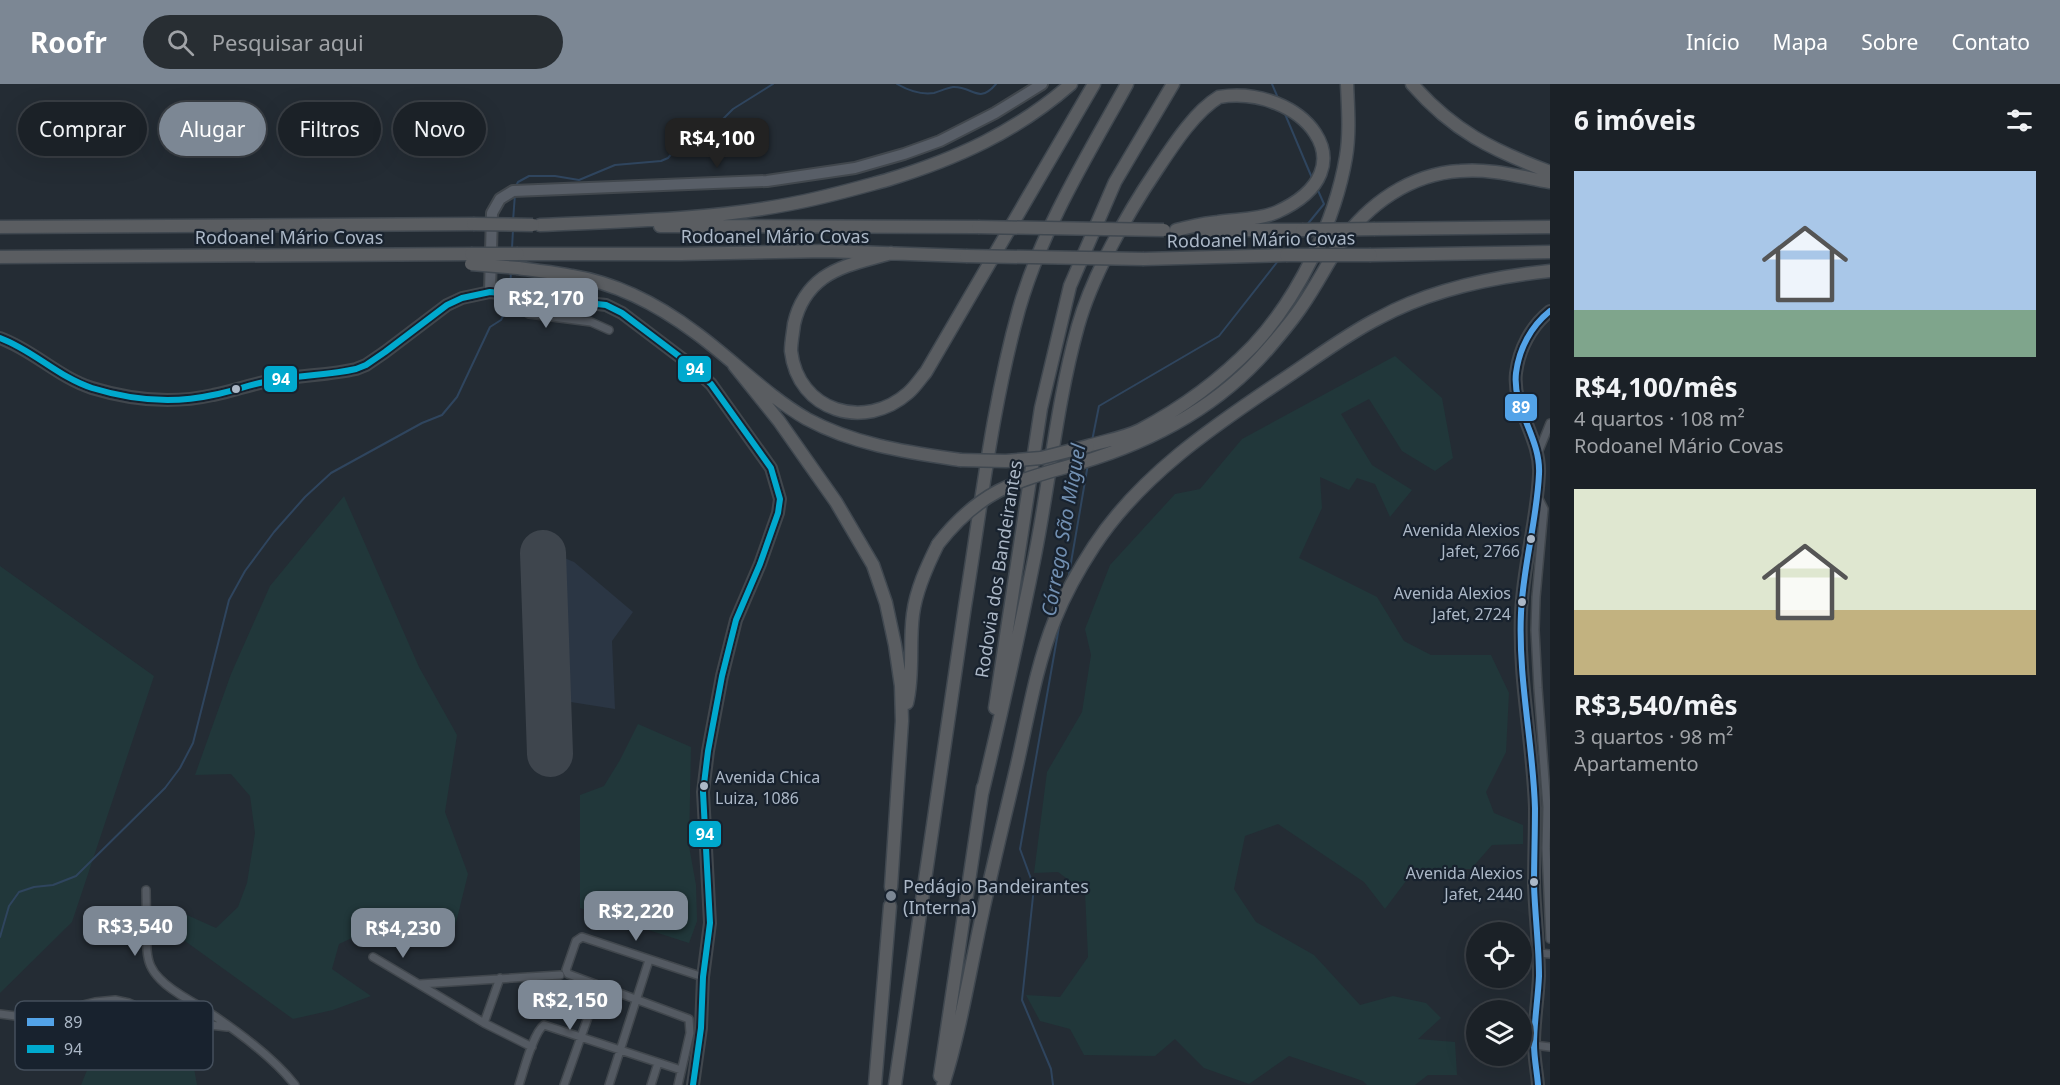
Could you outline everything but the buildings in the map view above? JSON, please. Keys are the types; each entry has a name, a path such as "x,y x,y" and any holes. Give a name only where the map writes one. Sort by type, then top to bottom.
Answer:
{"highway":[{"path":"536,225 666,218 762,209 843,193 916,171 959,155 1029,118 1071,84"},
{"path":"891,253 840,268 821,280 804,298 796,316 791,340 801,383 822,403 838,411 861,413 888,407 909,392 926,372 1094,84"},
{"name":"Rodovia dos Bandeirantes","path":"896,1085 996,402 1019,307 1041,248 1068,190 1127,84"},
{"name":"Rodovia dos Bandeirantes","path":"938,1085 1041,408 1070,286 1115,182 1173,84"},
{"path":"982,794 1027,597 1046,498 1056,420 1078,323 1099,272 1135,202 1168,153 1201,112 1218,98 1236,88 1254,84"},
{"path":"471,259 574,276 634,297 663,311 695,332 734,365 806,418 843,436 900,451 960,460 1006,461 1041,458 1138,430 1192,398 1253,346 1290,297 1322,238 1346,156 1347,84"},
{"path":"1412,84 1431,106 1466,134 1505,154 1550,172"},
{"path":"1170,230 1275,213 1301,199 1311,187 1322,166 1324,150 1322,132 1307,106"},
{"path":"902,721 908,700 913,614 920,585 938,544 969,509 996,491 1022,479 1115,453 1194,414 1231,386 1267,350 1302,306 1341,243 1362,218 1379,201 1405,186 1427,177 1460,171 1489,171 1550,183"},
{"name":"Rodoanel Mário Covas","path":"0,227 473,224 1170,230 1550,227"},
{"name":"Rodoanel Mário Covas","path":"0,257 407,254 471,259 518,254 826,251 1144,259 1550,252"},
{"path":"943,1085 957,1043 976,942 1046,645 1068,591 1095,545 1123,508 1161,469 1225,418 1379,317 1455,289 1492,280 1550,271"},
{"path":"734,365 779,421 854,531 873,565 886,603 901,686 902,721 891,887"},
{"path":"875,1085 890,906"}],"main road":[{"path":"490,292 492,213 500,199 513,191 767,181 855,168 940,141 995,113 1042,84"},
{"path":"0,338 21,347 72,379 90,387 132,398 177,400 211,396 272,380 356,369 385,352 447,305 462,298 490,292 599,303 622,313 688,363 711,384 771,468 780,499 778,513 754,582 736,620 722,676 708,751 703,792 711,923 703,977 702,1019 693,1085"},
{"path":"1538,1085 1534,1046 1539,975 1534,885 1534,806 1521,628 1524,581 1537,495 1538,453 1523,415 1516,390 1516,376 1518,359 1525,342 1535,325 1550,311"}],"street":[{"path":"518,295 523,310 529,314 591,322 609,330"},
{"path":"1538,453 1550,423"},
{"path":"1537,495 1550,515"},
{"path":"1544,509 1535,630 1538,700 1548,804 1550,939"},
{"path":"1534,806 1548,804"},
{"path":"146,890 146,933 150,967 167,986 190,1001"},
{"path":"678,1085 691,1023 689,1020 679,1014 636,1000 566,972 576,941 587,937 703,977"},
{"path":"1538,953 1550,954"},
{"path":"373,957 484,1023 532,1047"},
{"path":"609,1085 649,960"},
{"path":"420,984 560,975"},
{"path":"484,1023 500,978"},
{"path":"564,1085 599,986"},
{"path":"0,1014 15,1016"},
{"path":"213,1016 258,1050 296,1085"},
{"path":"213,1025 230,1027"},
{"path":"519,1085 532,1047 544,1025 681,1070"},
{"path":"1534,1046 1550,1047"},
{"path":"651,1085 658,1063"}],"shaded area":[{"path":"533,553 552,553 574,562 633,612 612,641 615,709 558,700 559,754 540,756"}],"green space":[{"path":"1395,356 1442,398 1453,458 1435,471 1402,451 1369,399 1341,414 1372,465 1412,490 1390,517 1375,484 1357,478 1349,490 1320,477 1322,508 1299,558 1377,597 1404,641 1431,655 1491,655 1509,693 1506,752 1486,792 1494,813 1523,825 1523,844 1492,845 1471,869 1415,869 1385,909 1364,882 1278,824 1245,836 1234,889 1256,922 1314,955 1360,1005 1393,996 1426,1003 1441,1018 1418,1039 1455,1042 1457,1075 1428,1075 1415,1085 1367,1085 1363,1081 1289,1056 1249,1084 1204,1068 1175,1039 1155,1056 1084,1055 1070,1029 1040,1021 1026,995 1060,997 1088,957 1085,892 1058,872 1034,873 1047,772 1082,712 1091,655 1085,629 1110,565 1175,494 1200,489 1242,439"},
{"path":"344,496 419,667 457,735 445,812 468,874 451,943 369,930 339,944 332,969 371,996 333,1010 293,1019 160,923 167,906 216,928 238,907 247,883 255,833 250,796 231,774 195,775 231,674 270,586"},
{"path":"0,566 154,676 72,922 0,993"},
{"path":"638,724 691,747 689,846 696,885 697,921 689,943 580,908 580,795 604,786"},
{"path":"87,1070 194,1070 197,1085 81,1085"}],"waterway":[{"path":"515,188 518,182 529,176 555,176 579,180 615,165 661,161 668,158 687,138 706,136 733,109 773,84"},
{"path":"897,84 919,93 934,93 960,87 980,94 990,90 996,84"},
{"name":"Córrego São Miguel","path":"1272,84 1278,98"},
{"name":"Córrego São Miguel","path":"1285,114 1312,178"},
{"name":"Córrego São Miguel","path":"1306,226 1324,204 1316,186"},
{"path":"513,221 515,194"},
{"path":"512,248 513,230"},
{"name":"Córrego São Miguel","path":"1287,250 1299,235"},
{"name":"Córrego São Miguel","path":"1092,441 1099,406 1219,336 1278,261"},
{"path":"510,290 511,272"},
{"path":"0,937 9,906 19,892 34,887 53,885 76,876 165,788 180,768 193,743 229,600 245,571 274,532 305,497 331,473 422,423 442,415 457,397 490,327 501,320 508,307 509,299"},
{"name":"Córrego São Miguel","path":"1068,580 1088,464"},
{"name":"Córrego São Miguel","path":"1053,1085 1051,1069 1022,1000 1034,887 1020,849 1060,621"}],"runway":[{"path":"543,553 550,754"}],"tunnel":[{"path":"890,906 891,887"}],"transit line":[{"name":"94","path":"0,338 92,388 137,398 167,400 198,398 267,381 356,369 385,352 447,305 462,298 490,292 606,305 622,313 688,363 711,384 771,468 780,499 778,513 760,564 736,620 722,676 708,751 703,792 710,923 703,977 701,1028 693,1085"},
{"name":"89","path":"1538,1085 1534,1054 1539,976 1534,885 1535,808 1522,662 1521,613 1539,474 1536,448 1518,399 1516,373 1527,339 1550,311"}],"place":[{"name":"Avenida Alexios Jafet, 2766","path":"1531,539"},
{"name":"Avenida Alexios Jafet, 2724","path":"1522,602"},
{"name":"Avenida Chica Luiza, 1086","path":"704,786"},
{"name":"Avenida Alexios Jafet, 2440","path":"1534,882"},
{"name":"Pedágio Bandeirantes (Interna)","path":"891,896"}]}
